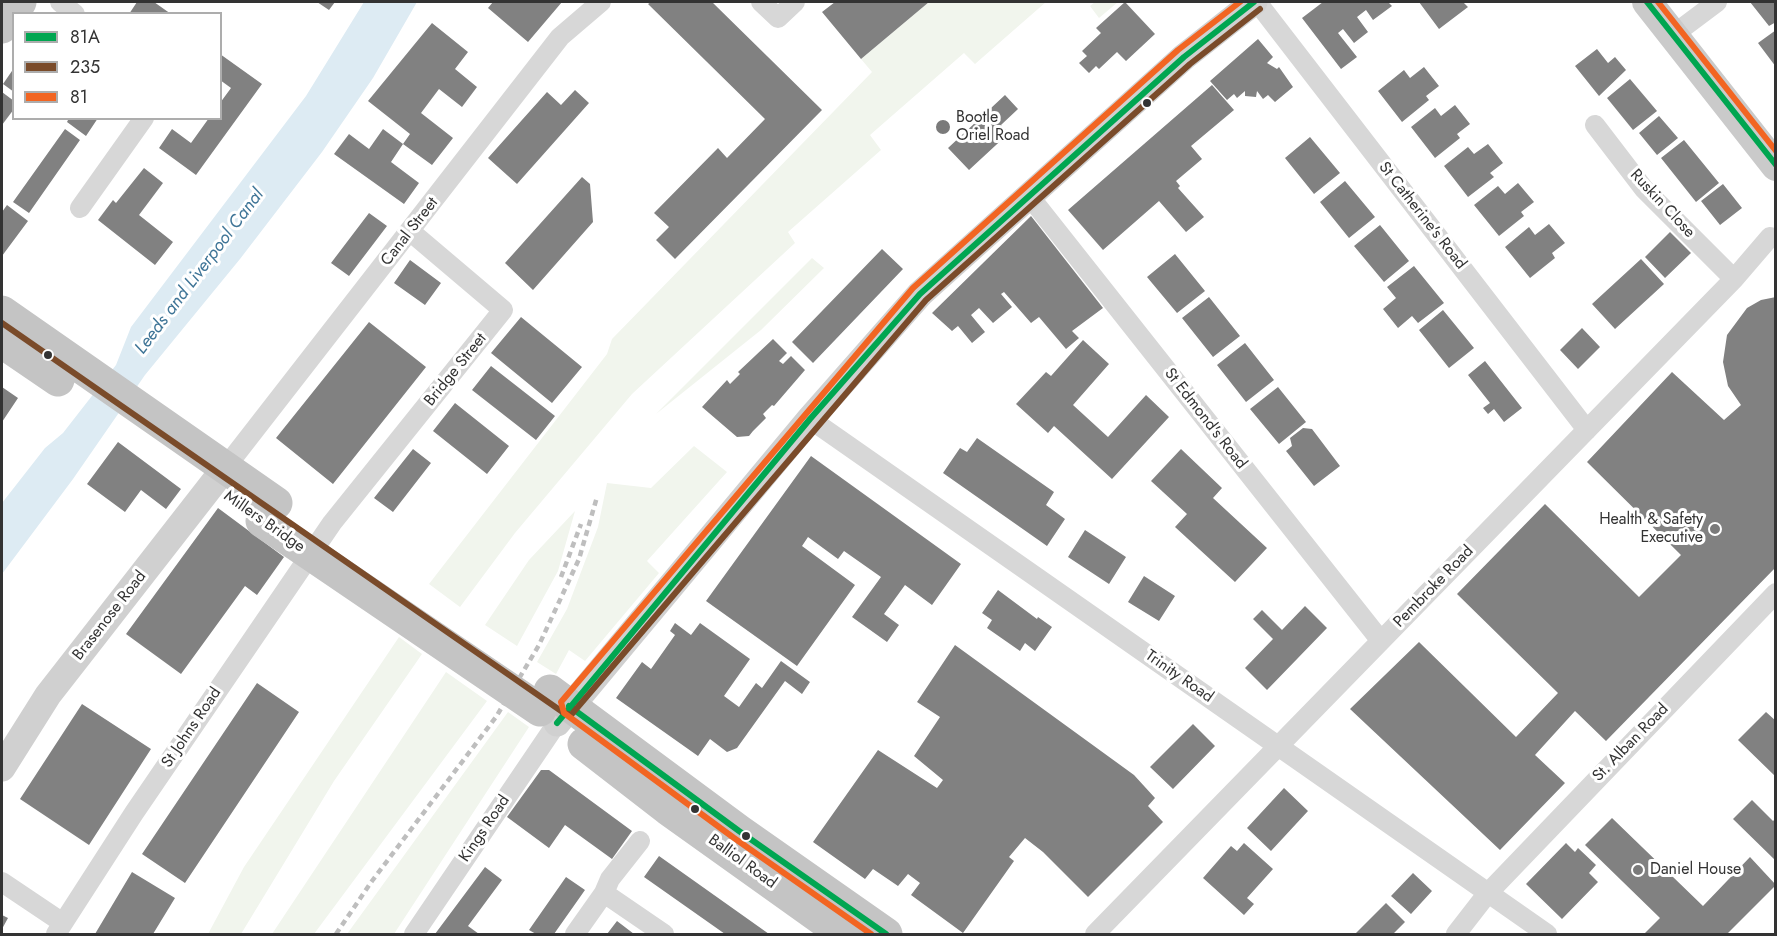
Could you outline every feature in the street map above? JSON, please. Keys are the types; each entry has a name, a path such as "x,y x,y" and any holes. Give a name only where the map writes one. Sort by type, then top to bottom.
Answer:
{"highway":[{"path":"2,27 12,13"},
{"name":"Millers Bridge","path":"2,312 81,383"},
{"name":"Millers Bridge","path":"2,342 81,383 554,708"},
{"name":"Balliol Road","path":"554,708 668,809 843,934"},
{"name":"Balliol Road","path":"554,708 738,831 886,934"}],"main road":[{"path":"554,708 920,294 1184,57 1256,2"},
{"path":"1647,2 1776,166"},
{"name":"Brasenose Road","path":"2,768 48,695 209,470"}],"street":[{"path":"60,2 72,12"},
{"name":"Canal Street","path":"209,470 411,232 560,37 601,2"},
{"path":"761,2 778,18 795,2"},
{"name":"St Catherine's Road","path":"1256,2 1587,430"},
{"path":"1674,36 1718,2"},
{"path":"80,208 143,120"},
{"name":"Ruskin Close","path":"1595,125 1644,189 1734,279"},
{"name":"St Edmond's Road","path":"1030,197 1381,641"},
{"name":"Bridge Street","path":"332,523 504,310 411,232"},
{"name":"Pembroke Road","path":"1095,934 1734,279 1770,237"},
{"name":"Trinity Road","path":"810,419 1547,934"},
{"name":"St Johns Road","path":"60,929 134,813 332,523"},
{"name":"St. Alban Road","path":"1456,934 1487,894 1776,593"},
{"name":"Kings Road","path":"414,934 554,708"},
{"path":"575,934 604,893 610,879 640,841"},
{"path":"2,882 60,929"},
{"path":"604,893 664,934"}],"shaded area":[{"path":"929,2 1046,2 975,64 964,53 870,135 881,150 788,232 795,243 632,394 515,533 460,607 429,584 607,354 612,339 872,72 861,59"},
{"path":"1095,2 1118,2 1099,18 1090,6"},
{"path":"812,258 824,268 761,330 656,414"},
{"path":"694,446 727,472 647,561 659,573 585,661 569,650 556,674 537,662 567,609 598,527 607,483 651,488"},
{"path":"575,511 558,571 517,646 485,625 529,560"},
{"path":"399,637 422,654 334,781 241,934 208,934 244,867"},
{"path":"446,672 487,701 314,934 272,934"},
{"path":"508,712 529,727 394,934 347,934"}],"water":[{"name":"Leeds and Liverpool Canal","path":"364,2 417,2 373,78 322,152 240,259 145,375 73,479 2,574 2,503 45,448 63,433 116,365 131,327 306,96"}],"building":[{"path":"137,2 154,2 168,12 130,12"},
{"path":"317,2 335,2 329,10"},
{"path":"493,2 562,2 528,42 488,8"},
{"path":"651,2 712,2 822,110 675,259 656,240 669,227 654,213 718,148 727,158 765,119 648,4"},
{"path":"835,2 929,2 861,59 822,12"},
{"path":"1125,2 1155,34 1126,61 1117,52 1099,69 1096,66 1089,73 1079,63 1087,56 1082,51 1101,33 1096,28"},
{"path":"1323,2 1388,2 1392,6 1373,20 1366,10 1357,17 1368,32 1354,43 1343,29 1338,33 1357,57 1341,69 1302,18"},
{"path":"1419,2 1463,2 1468,7 1439,29"},
{"path":"1750,2 1776,2 1776,22 1769,26"},
{"path":"432,23 468,52 455,69 477,87 462,107 439,89 421,113 453,138 432,165 403,144 410,134 368,101"},
{"path":"1776,30 1776,67 1758,43"},
{"path":"1258,39 1273,57 1267,63 1277,69 1279,67 1293,87 1275,102 1268,95 1263,99 1257,91 1256,97 1245,96 1245,91 1237,98 1234,94 1227,100 1210,81"},
{"path":"1597,49 1608,63 1615,57 1626,70 1599,96 1575,66"},
{"path":"222,55 262,84 196,175 159,148 172,129 191,143 208,120 222,120 222,100 231,88 222,81"},
{"path":"1424,67 1439,86 1426,96 1429,100 1402,122 1378,91 1404,70 1410,78"},
{"path":"12,71 12,91 3,84"},
{"path":"1630,79 1657,111 1633,130 1607,98"},
{"path":"1212,85 1234,110 1191,146 1202,159 1176,181 1180,186 1178,188 1204,217 1186,232 1159,201 1103,250 1068,210"},
{"path":"575,90 589,103 517,184 488,158 547,92 561,105"},
{"path":"2,92 12,100 12,112 2,125"},
{"name":"Bootle Oriel Road","path":"1005,95 1018,109 1001,125 1009,133 969,170 948,148"},
{"path":"1455,105 1470,124 1457,134 1460,138 1435,158 1411,127 1435,108 1441,116"},
{"path":"1659,116 1678,138 1657,155 1639,133"},
{"path":"68,120 97,120 86,136 67,122"},
{"path":"65,129 80,140 29,213 13,202"},
{"path":"383,129 403,144 391,162 419,183 404,204 334,154 349,134 369,149"},
{"path":"1310,137 1340,173 1314,194 1285,158"},
{"path":"1684,140 1719,183 1696,202 1661,158"},
{"path":"1488,144 1503,163 1490,173 1494,177 1468,197 1444,166 1468,147 1474,154"},
{"path":"144,168 163,183 139,215 173,242 155,265 98,220 113,200 116,203"},
{"path":"582,177 590,184 593,222 533,290 505,263"},
{"path":"1345,181 1375,217 1349,238 1320,202"},
{"path":"1518,183 1534,202 1521,212 1524,216 1499,236 1474,205 1498,186 1505,194"},
{"path":"1723,184 1742,208 1720,225 1701,201"},
{"path":"7,205 28,221 2,256 2,212"},
{"path":"369,213 387,226 349,276 331,263"},
{"path":"1031,216 1103,308 1072,331 1079,338 1066,349 1039,317 1031,323 1004,292 1001,294 1012,307 993,323 979,308 971,315 985,332 972,343 958,326 952,331 932,313"},
{"path":"1549,224 1565,243 1552,253 1555,258 1530,278 1505,247 1529,227 1535,235"},
{"path":"1380,225 1409,261 1384,282 1354,246"},
{"path":"1670,232 1691,253 1665,278 1645,257"},
{"path":"882,249 903,269 813,363 792,342"},
{"path":"1175,254 1205,291 1177,313 1147,277"},
{"path":"1641,259 1664,284 1615,329 1592,304"},
{"path":"410,260 441,283 425,305 394,283"},
{"path":"1414,266 1444,303 1418,323 1412,316 1398,328 1383,309 1396,298 1387,287"},
{"path":"1209,297 1240,336 1213,357 1182,318"},
{"name":"Health & Safety Executive","path":"1776,297 1776,567 1606,741 1575,711 1535,755 1565,783 1500,850 1350,709 1419,642 1516,737 1558,693 1457,594 1545,504 1639,597 1681,555 1587,462 1672,372 1724,420 1741,405 1728,386 1723,362 1727,335 1747,308 1761,300"},
{"path":"1443,310 1474,348 1449,368 1419,330"},
{"path":"521,317 582,367 552,403 491,353"},
{"path":"369,322 426,367 333,484 276,438"},
{"path":"1582,328 1600,347 1578,369 1560,350"},
{"path":"773,339 787,353 779,361 783,364 791,356 805,370 774,406 772,405 763,414 766,418 749,436 737,437 702,407 727,380 730,384 740,374 738,372"},
{"path":"1083,340 1109,364 1073,405 1108,437 1146,395 1169,417 1112,479 1054,426 1048,433 1016,404 1046,372 1051,376"},
{"path":"1245,343 1274,380 1246,402 1217,365"},
{"path":"1485,361 1522,408 1504,422 1494,409 1488,414 1483,408 1490,403 1468,375"},
{"path":"491,366 555,416 536,440 472,390"},
{"path":"2,387 18,398 2,422"},
{"path":"1278,387 1306,422 1279,444 1250,409"},
{"path":"455,403 509,446 487,474 433,431"},
{"path":"1303,428 1312,429 1340,466 1314,486 1286,451 1292,446 1290,438"},
{"path":"977,438 1054,492 1046,505 1065,519 1047,546 943,473 960,448 967,452"},
{"path":"118,442 181,489 166,509 141,490 125,512 87,484"},
{"path":"413,449 431,463 393,512 374,498"},
{"path":"1181,449 1222,488 1213,498 1267,548 1235,582 1175,527 1187,514 1151,481"},
{"path":"811,456 961,564 932,605 905,585 884,614 899,625 887,642 852,617 881,577 844,551 838,559 808,537 802,546 855,585 797,666 706,601"},
{"path":"218,508 284,557 257,595 245,586 181,674 126,634"},
{"path":"1085,530 1126,557 1109,584 1068,557"},
{"path":"1144,576 1175,596 1159,621 1128,602"},
{"path":"998,590 1037,619 1038,617 1052,627 1035,651 1025,643 1020,651 987,628 992,620 982,613"},
{"path":"1305,606 1327,628 1267,690 1245,668 1273,639 1253,619 1262,610 1282,630"},
{"path":"675,623 691,635 700,623 750,659 724,696 739,707 756,683 762,688 781,661 810,682 802,694 785,681 737,748 727,752 710,739 698,756 616,698 642,662 651,669 675,635 670,631"},
{"path":"955,645 1134,775 1155,798 1148,806 1163,822 1088,897 1043,852 1025,838 1009,857 1014,861 963,933 911,895 920,883 908,874 898,886 873,869 865,879 813,842 878,750 937,788 943,780 914,756 940,717 917,702"},
{"path":"257,683 299,712 185,883 142,854"},
{"path":"82,704 151,749 89,845 20,799"},
{"path":"1766,712 1776,721 1776,777 1738,740"},
{"path":"1193,724 1215,746 1173,789 1150,767"},
{"path":"541,770 549,770 632,831 612,859 565,825 549,848 507,817"},
{"path":"1284,788 1308,811 1271,851 1247,828"},
{"path":"1752,800 1773,821 1776,818 1776,861 1733,819"},
{"name":"Daniel House","path":"1612,818 1703,906 1750,857 1776,885 1727,934 1644,934 1660,918 1585,845"},
{"path":"1244,843 1273,869 1247,898 1254,904 1244,915 1203,878 1231,846 1237,851"},
{"path":"1566,843 1575,852 1578,848 1596,865 1589,873 1598,882 1562,919 1526,884"},
{"path":"659,856 769,934 725,934 644,877"},
{"path":"485,867 502,880 468,926 479,934 435,934"},
{"path":"132,872 175,898 153,934 95,934"},
{"path":"1413,873 1432,891 1411,914 1391,896"},
{"path":"566,877 585,890 554,934 536,934 529,930"},
{"path":"1386,903 1405,922 1393,934 1355,934"},
{"path":"2,915 8,918 2,929"},
{"path":"617,921 634,934 607,934"}],"railway":[{"path":"336,934 372,881 496,717 539,645 579,559 597,497"},
{"path":"561,577 581,524"}],"transit line":[{"name":"81","path":"871,934 734,838 564,713 561,702 913,288 1178,50 1240,2"},
{"name":"81A","path":"557,723 810,419 920,294 1184,57 1254,2"},
{"name":"81A","path":"1647,2 1776,165"},
{"name":"81","path":"1658,2 1776,151"},
{"name":"235","path":"2,323 564,713 571,715 926,300 1190,64 1260,9"},
{"name":"81A","path":"569,706 739,831 886,934"}],"place":[{"name":"Bootle Oriel Road","path":"943,127"},
{"name":"Health & Safety Executive","path":"1715,529"},
{"name":"Daniel House","path":"1638,870"}]}
